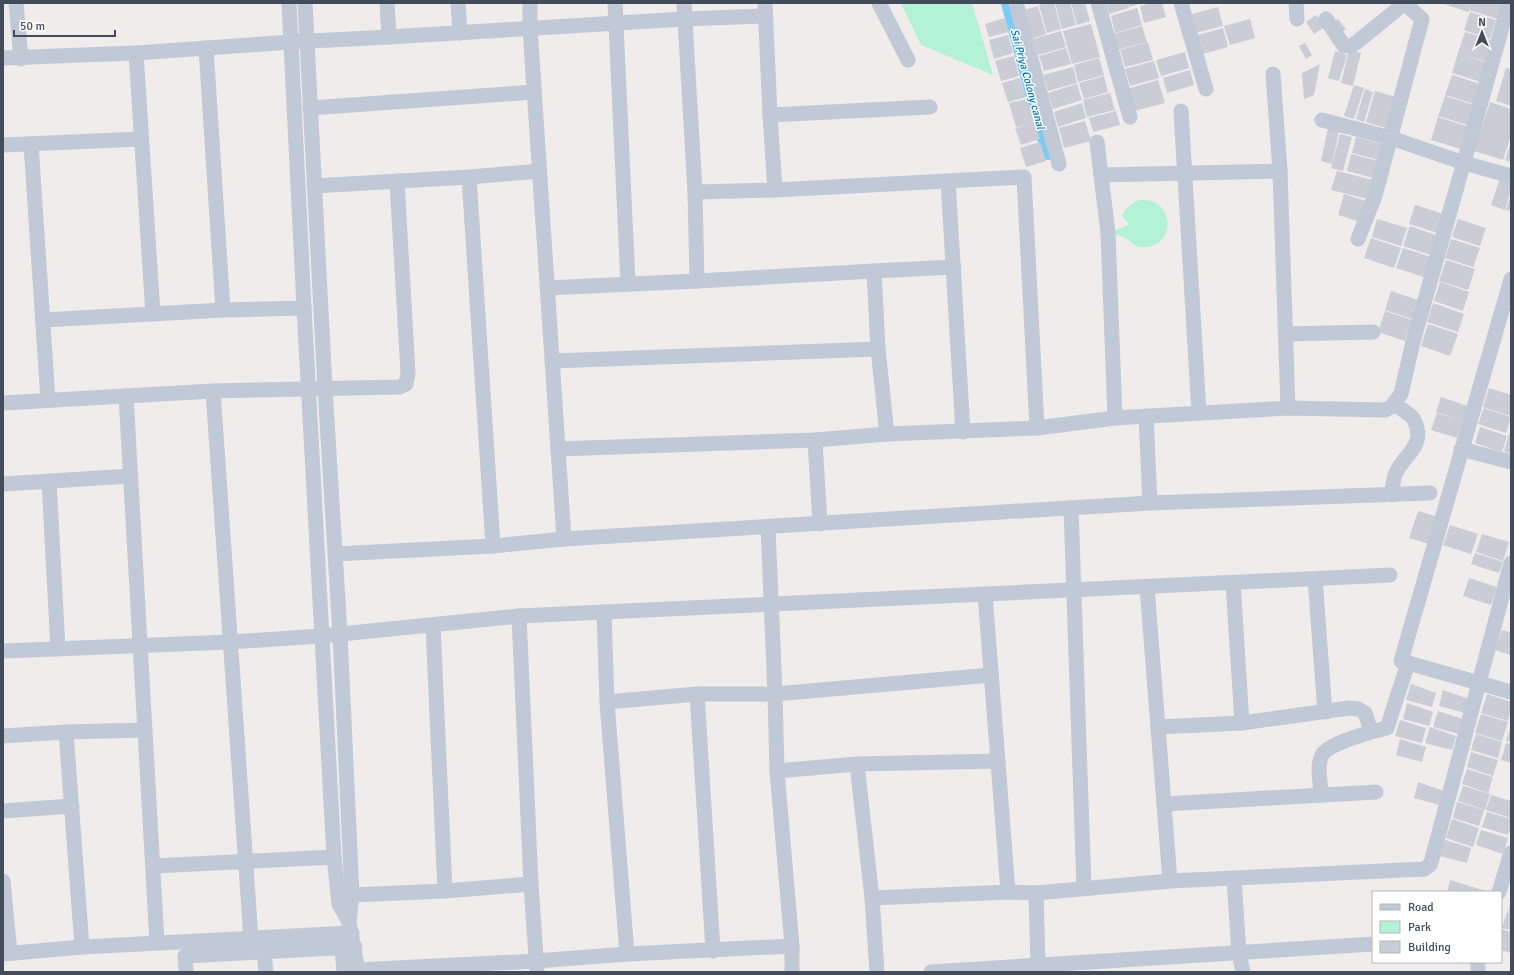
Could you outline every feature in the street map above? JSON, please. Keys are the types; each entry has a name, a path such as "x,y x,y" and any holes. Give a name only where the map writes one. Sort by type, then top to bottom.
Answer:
{"street":[{"path":"16,3 21,58"},
{"path":"289,3 321,636 334,857 339,904 350,937"},
{"path":"305,3 325,388 340,634 352,895 350,937 353,971 537,967 627,954 792,946"},
{"path":"387,3 389,37"},
{"path":"458,3 460,33"},
{"path":"530,3 530,28 539,171 564,539"},
{"path":"615,3 628,284"},
{"path":"684,3 695,192 697,281"},
{"path":"879,3 908,60"},
{"path":"1016,3 1059,164"},
{"path":"1098,3 1130,117"},
{"path":"1181,3 1206,89"},
{"path":"1296,3 1297,19"},
{"path":"1326,19 1344,46 1351,46 1357,42 1404,3 1422,19 1375,196 1358,239"},
{"path":"558,449 815,440 887,434 1037,428 1115,418 1288,408 1385,410 1394,403 1401,394 1412,342 1509,3"},
{"path":"3,58 136,53 307,41 684,19 765,9 775,190"},
{"path":"206,48 223,310"},
{"path":"136,53 153,314"},
{"path":"1273,74 1280,171 1288,408"},
{"path":"310,108 534,92"},
{"path":"770,115 930,107"},
{"path":"1181,111 1199,413"},
{"path":"1322,120 1391,138 1464,163 1511,176"},
{"path":"3,145 141,139"},
{"path":"1097,142 1108,233 1115,418"},
{"path":"31,144 48,400"},
{"path":"314,186 469,177 539,171"},
{"path":"1101,174 1280,171"},
{"path":"469,177 493,546"},
{"path":"695,192 775,190 1024,177 1037,428"},
{"path":"3,403 213,391 399,387 406,384 408,373 397,181"},
{"path":"948,182 963,432"},
{"path":"547,288 954,267"},
{"path":"874,271 878,349 887,434"},
{"path":"1511,280 1400,661 1511,692"},
{"path":"43,320 223,310 304,308"},
{"path":"1285,334 1373,332"},
{"path":"552,361 878,349"},
{"path":"213,391 251,939"},
{"path":"126,396 157,943"},
{"path":"1392,495 1393,480 1396,472 1416,444 1418,435 1412,417 1394,403"},
{"path":"1146,416 1150,503"},
{"path":"815,440 820,524"},
{"path":"1461,449 1511,462"},
{"path":"3,484 131,476"},
{"path":"49,481 58,649"},
{"path":"335,554 493,546 564,539 1150,503 1430,493"},
{"path":"1071,508 1084,888"},
{"path":"768,527 777,771 792,946 792,972"},
{"path":"872,898 1008,892 1036,893 1170,881 1424,869 1430,865 1511,564"},
{"path":"3,651 230,642 321,636 433,626 519,616 1390,575"},
{"path":"1314,579 1325,712"},
{"path":"1233,583 1242,723"},
{"path":"1147,587 1170,881"},
{"path":"985,594 1008,892"},
{"path":"604,612 607,702 627,954"},
{"path":"519,616 531,884 537,967"},
{"path":"433,626 445,891"},
{"path":"1321,795 1320,763 1322,754 1328,748 1371,731 1387,728 1408,663"},
{"path":"607,702 698,694 775,694 991,675"},
{"path":"698,694 713,951"},
{"path":"1158,727 1242,723 1349,708 1358,709 1365,712 1371,731"},
{"path":"3,736 66,732 145,730"},
{"path":"66,732 82,947"},
{"path":"777,771 857,764 998,761"},
{"path":"857,764 872,898 877,972"},
{"path":"1164,804 1376,792"},
{"path":"3,811 72,806"},
{"path":"1499,891 1511,853"},
{"path":"153,866 334,857"},
{"path":"1234,879 1243,972"},
{"path":"3,881 6,953 157,943 350,937"},
{"path":"352,895 445,891 531,884"},
{"path":"1036,893 1038,965"},
{"path":"186,972 185,956 264,952 350,937"},
{"path":"931,972 988,970 1038,965 1372,944"},
{"path":"264,952 266,972"}],"green space":[{"path":"901,3 972,3 993,75 921,45"},
{"path":"1139,200 1151,201 1160,206 1166,214 1168,223 1167,232 1162,240 1155,245 1140,247 1134,245 1123,237 1108,233 1129,225 1122,215 1129,206"}],"building":[{"path":"1054,3 1061,29 1047,33 1039,5"},
{"path":"1055,3 1070,3 1076,25 1062,29"},
{"path":"1071,3 1085,3 1090,21 1077,25"},
{"path":"1106,3 1127,3 1129,8 1109,14"},
{"path":"1128,3 1142,3 1129,7"},
{"path":"1151,3 1162,3 1166,17 1144,23 1140,6"},
{"path":"1441,3 1471,3 1468,12"},
{"path":"1471,3 1503,3 1498,19 1469,10"},
{"path":"1038,6 1046,34 1031,39 1023,10"},
{"path":"1218,7 1223,26 1195,33 1189,15"},
{"path":"1137,8 1142,25 1115,33 1111,16"},
{"path":"1470,12 1496,20 1490,39 1464,30"},
{"path":"1316,15 1325,27 1314,34 1306,22"},
{"path":"1005,18 1009,32 989,37 985,24"},
{"path":"1250,19 1255,38 1230,45 1224,26"},
{"path":"1338,19 1346,29 1340,34 1332,23"},
{"path":"1091,24 1100,57 1072,64 1063,31"},
{"path":"1142,26 1147,42 1117,50 1113,34"},
{"path":"1223,28 1228,47 1203,54 1198,35"},
{"path":"1061,31 1066,47 1038,55 1033,39"},
{"path":"1465,32 1493,41 1486,62 1458,53"},
{"path":"1008,35 1013,53 994,59 989,40"},
{"path":"1148,42 1153,60 1125,67 1120,50"},
{"path":"1305,43 1312,55 1306,59 1299,46"},
{"path":"1066,48 1071,64 1044,71 1039,56"},
{"path":"1349,50 1361,53 1353,86 1341,83"},
{"path":"1335,51 1347,55 1339,81 1328,78"},
{"path":"1185,52 1189,68 1161,76 1156,60"},
{"path":"1458,53 1487,63 1481,82 1452,73"},
{"path":"1014,56 1019,76 1001,81 995,61"},
{"path":"1099,58 1104,75 1078,82 1074,65"},
{"path":"1154,61 1159,78 1130,86 1125,69"},
{"path":"1320,64 1314,95 1304,99 1302,73"},
{"path":"1073,67 1077,83 1048,91 1043,75"},
{"path":"1506,68 1511,69 1511,106 1496,101"},
{"path":"1190,70 1194,85 1167,93 1163,78"},
{"path":"1452,75 1480,84 1474,104 1445,95"},
{"path":"1104,76 1108,92 1084,99 1079,83"},
{"path":"1020,78 1026,97 1008,102 1002,83"},
{"path":"1158,80 1165,103 1134,111 1127,89"},
{"path":"1077,84 1082,100 1053,109 1048,93"},
{"path":"1354,85 1364,88 1354,119 1344,116"},
{"path":"1365,89 1373,92 1364,122 1356,119"},
{"path":"1375,91 1396,97 1386,128 1366,122"},
{"path":"1110,93 1115,110 1087,117 1083,100"},
{"path":"1445,96 1474,105 1468,125 1438,116"},
{"path":"1027,99 1040,139 1021,145 1015,128 1026,125 1016,127 1009,103"},
{"path":"1490,102 1511,109 1511,136 1503,160 1474,151"},
{"path":"1082,103 1086,118 1058,127 1054,112"},
{"path":"1116,111 1120,125 1093,132 1089,118"},
{"path":"1438,117 1469,127 1461,149 1431,140"},
{"path":"1085,121 1091,141 1064,148 1059,128"},
{"path":"1328,128 1339,131 1332,164 1321,161"},
{"path":"1340,134 1352,137 1343,171 1331,168"},
{"path":"1356,137 1383,144 1379,160 1352,153"},
{"path":"1040,142 1046,161 1026,167 1020,148"},
{"path":"1511,142 1511,162 1505,160"},
{"path":"1351,154 1378,161 1373,178 1347,171"},
{"path":"1337,171 1373,180 1368,199 1331,190"},
{"path":"1500,178 1511,181 1511,191 1505,210 1491,205"},
{"path":"1344,194 1369,202 1363,223 1338,215"},
{"path":"1511,195 1511,211 1506,210"},
{"path":"1415,205 1444,214 1438,233 1409,224"},
{"path":"1377,219 1407,228 1401,246 1372,237"},
{"path":"1458,219 1486,228 1480,246 1452,237"},
{"path":"1410,226 1438,236 1431,255 1403,246"},
{"path":"1371,238 1401,248 1394,268 1364,258"},
{"path":"1451,239 1480,248 1473,267 1445,258"},
{"path":"1403,248 1431,257 1424,277 1396,268"},
{"path":"1446,260 1475,269 1468,290 1439,281"},
{"path":"1440,282 1469,292 1463,311 1434,301"},
{"path":"1391,291 1418,300 1412,319 1385,310"},
{"path":"1433,303 1464,314 1458,332 1427,322"},
{"path":"1385,311 1412,320 1405,341 1378,332"},
{"path":"1428,324 1458,334 1450,356 1421,346"},
{"path":"1489,388 1511,395 1511,416 1483,407"},
{"path":"1441,397 1468,406 1457,438 1431,430 1437,413 1460,420 1436,412"},
{"path":"1484,408 1511,417 1506,433 1478,424"},
{"path":"1480,427 1507,436 1502,452 1475,443"},
{"path":"1509,434 1511,435 1511,454 1504,451"},
{"path":"1418,511 1438,517 1429,544 1409,538"},
{"path":"1450,525 1478,534 1471,554 1443,545"},
{"path":"1482,534 1509,542 1503,561 1476,552"},
{"path":"1475,553 1503,562 1499,573 1471,564"},
{"path":"1469,578 1497,587 1491,605 1463,596"},
{"path":"1502,630 1511,633 1511,655 1495,650"},
{"path":"1411,684 1436,693 1432,707 1406,700"},
{"path":"1443,690 1469,699 1465,713 1439,706"},
{"path":"1487,694 1511,702 1511,710 1508,721 1481,713"},
{"path":"1407,703 1433,712 1429,726 1403,719"},
{"path":"1438,711 1463,719 1459,734 1433,727"},
{"path":"1481,714 1508,722 1502,741 1475,733"},
{"path":"1400,720 1426,728 1422,743 1395,736"},
{"path":"1511,726 1511,742 1506,741"},
{"path":"1430,727 1456,736 1452,750 1425,743"},
{"path":"1476,734 1502,742 1498,758 1471,750"},
{"path":"1400,739 1426,747 1422,762 1396,755"},
{"path":"1506,743 1511,744 1511,763 1501,760"},
{"path":"1471,752 1498,760 1493,776 1467,767"},
{"path":"1467,769 1493,777 1488,793 1462,784"},
{"path":"1418,782 1444,791 1440,805 1414,798"},
{"path":"1463,786 1490,794 1485,810 1458,801"},
{"path":"1491,795 1511,801 1511,818 1486,810"},
{"path":"1457,802 1484,810 1479,826 1453,818"},
{"path":"1487,812 1511,819 1511,827 1508,835 1482,827"},
{"path":"1452,819 1479,828 1473,847 1446,838"},
{"path":"1481,830 1508,838 1503,854 1476,845"},
{"path":"1445,840 1471,848 1467,863 1440,856"},
{"path":"1450,880 1486,891 1447,891"},
{"path":"1511,903 1511,912 1508,911"},
{"path":"1507,912 1511,913 1511,930 1502,928"},
{"path":"1502,929 1511,932 1511,953 1502,950"}],"waterway":[{"name":"Sai Priya Colony canal","path":"1008,3 1048,153"}]}
